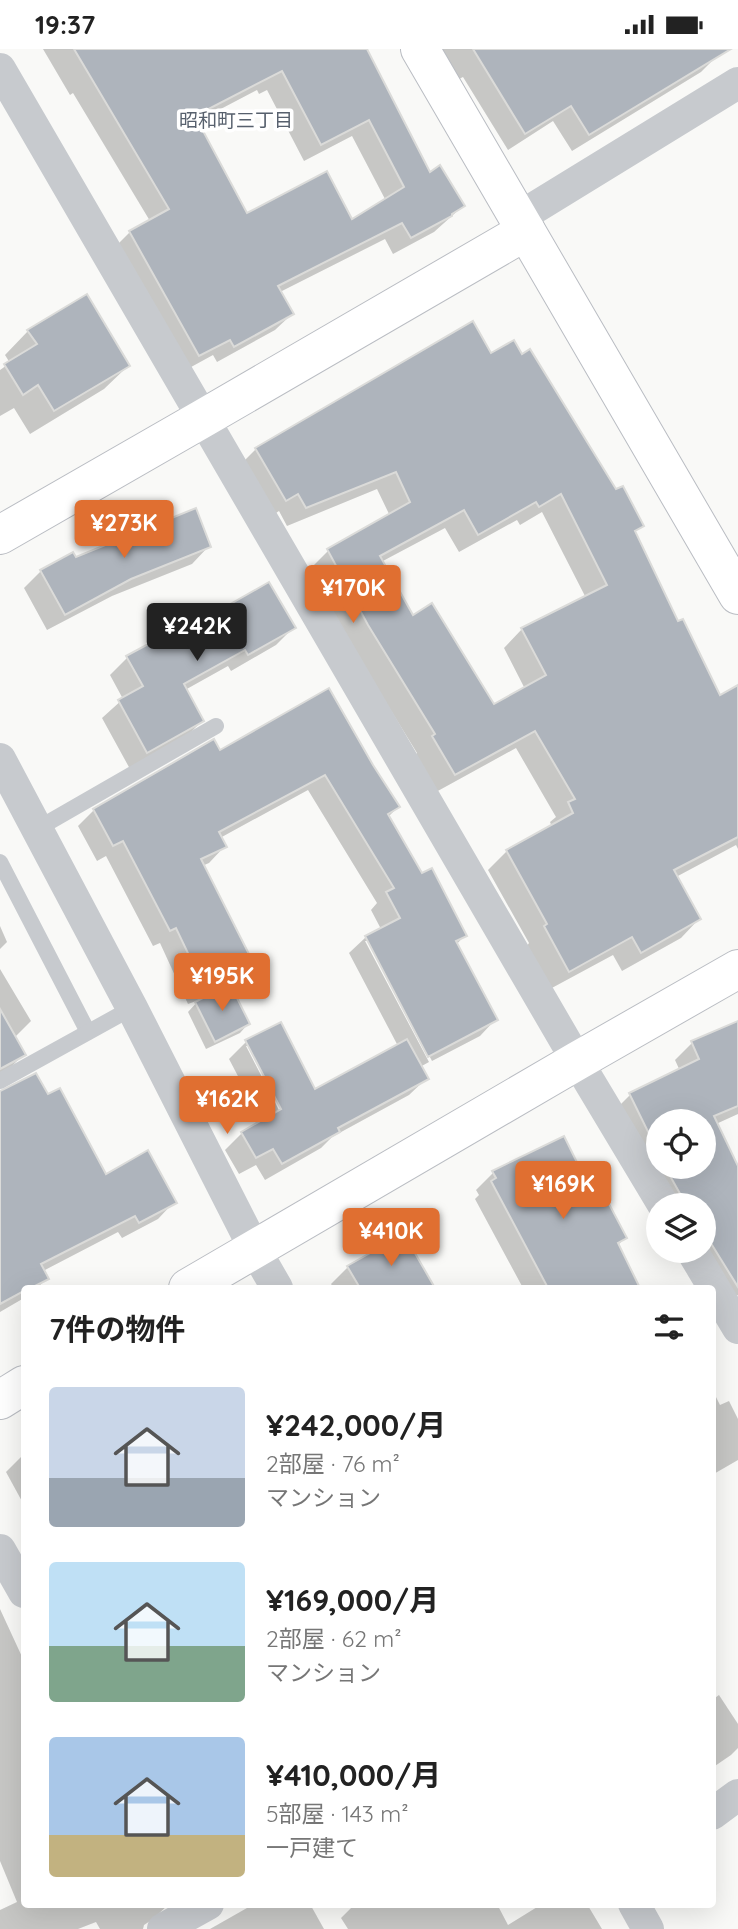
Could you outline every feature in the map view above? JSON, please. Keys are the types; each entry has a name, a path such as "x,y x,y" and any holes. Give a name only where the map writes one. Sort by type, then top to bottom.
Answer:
{"street":[{"path":"420,49 738,595"},
{"path":"0,69 656,1193"},
{"path":"0,535 202,419 522,225 738,83"},
{"path":"0,759 275,1285"},
{"path":"193,1285 738,969"},
{"path":"699,1263 712,1285"},
{"path":"716,1291 737,1326"},
{"path":"0,1400 21,1387"},
{"path":"0,1550 21,1587"},
{"path":"716,1811 738,1795"},
{"path":"163,1929 201,1908"},
{"path":"636,1908 648,1929"}],"lane":[{"path":"37,828 216,726"},
{"path":"0,862 88,1032"},
{"path":"0,1081 132,1008"}],"building":[{"path":"74,49 367,49 430,172 440,165 465,206 411,238 402,223 278,286 294,314 234,347 230,340 199,356 129,231 169,209","holes":["282,71 321,145 369,120 404,187 352,219 327,171 247,213 195,116"]},
{"path":"473,49 731,49 589,135 571,106 525,134"},
{"path":"87,294 130,366 54,411 38,385 23,395 4,364 37,344 27,330"},
{"path":"473,321 491,353 514,340 522,354 530,349 616,489 623,486 644,526 635,531 678,621 683,619 720,695 738,685 738,837 674,870 701,919 641,953 632,937 569,972 544,926 547,924 506,850 573,813 568,802 575,799 535,731 455,775 432,736 435,734 368,625 327,549 410,502 396,472 306,508 298,494 286,501 255,448","holes":["561,494 607,585 521,628 546,675 494,704 432,603 413,615 380,556 464,510 478,535 536,502 539,507"]},
{"path":"196,508 211,547 131,579 65,615 40,570 73,552 76,557"},
{"path":"269,582 296,628 248,655 245,650 184,684 204,721 147,753 118,700 143,686 126,656 180,627 183,631"},
{"path":"329,688 400,807 388,814 422,873 432,868 467,936 456,941 498,1020 428,1057 365,936 400,918 386,892 394,888 325,775 219,832 227,847 201,859 255,966 205,989 176,928 170,931 123,841 113,846 93,809 214,739 220,750"},
{"path":"230,984 250,1024 215,1042 195,1002"},
{"path":"0,1009 26,1055 0,1069"},
{"path":"738,1021 738,1106 716,1115 716,1109 646,1109 646,1128 629,1093 699,1059 691,1041"},
{"path":"281,1022 315,1089 407,1039 429,1079 338,1128 340,1132 282,1164 273,1149 256,1158 241,1132 281,1109 245,1040"},
{"path":"36,1073 48,1094 60,1088 106,1174 148,1150 177,1203 139,1223 135,1216 41,1264 49,1279 37,1285 21,1285 21,1293 0,1304 0,1091"},
{"path":"716,1120 738,1166 738,1287 716,1251 716,1193 680,1193 672,1179 716,1179"},
{"path":"564,1136 598,1205 607,1200 627,1238 618,1243 639,1285 546,1285 491,1181 496,1178 492,1171"},
{"path":"404,1234 433,1285 358,1285 347,1266"}],"district":[{"name":"昭和町三丁目","path":"236,120"}]}
